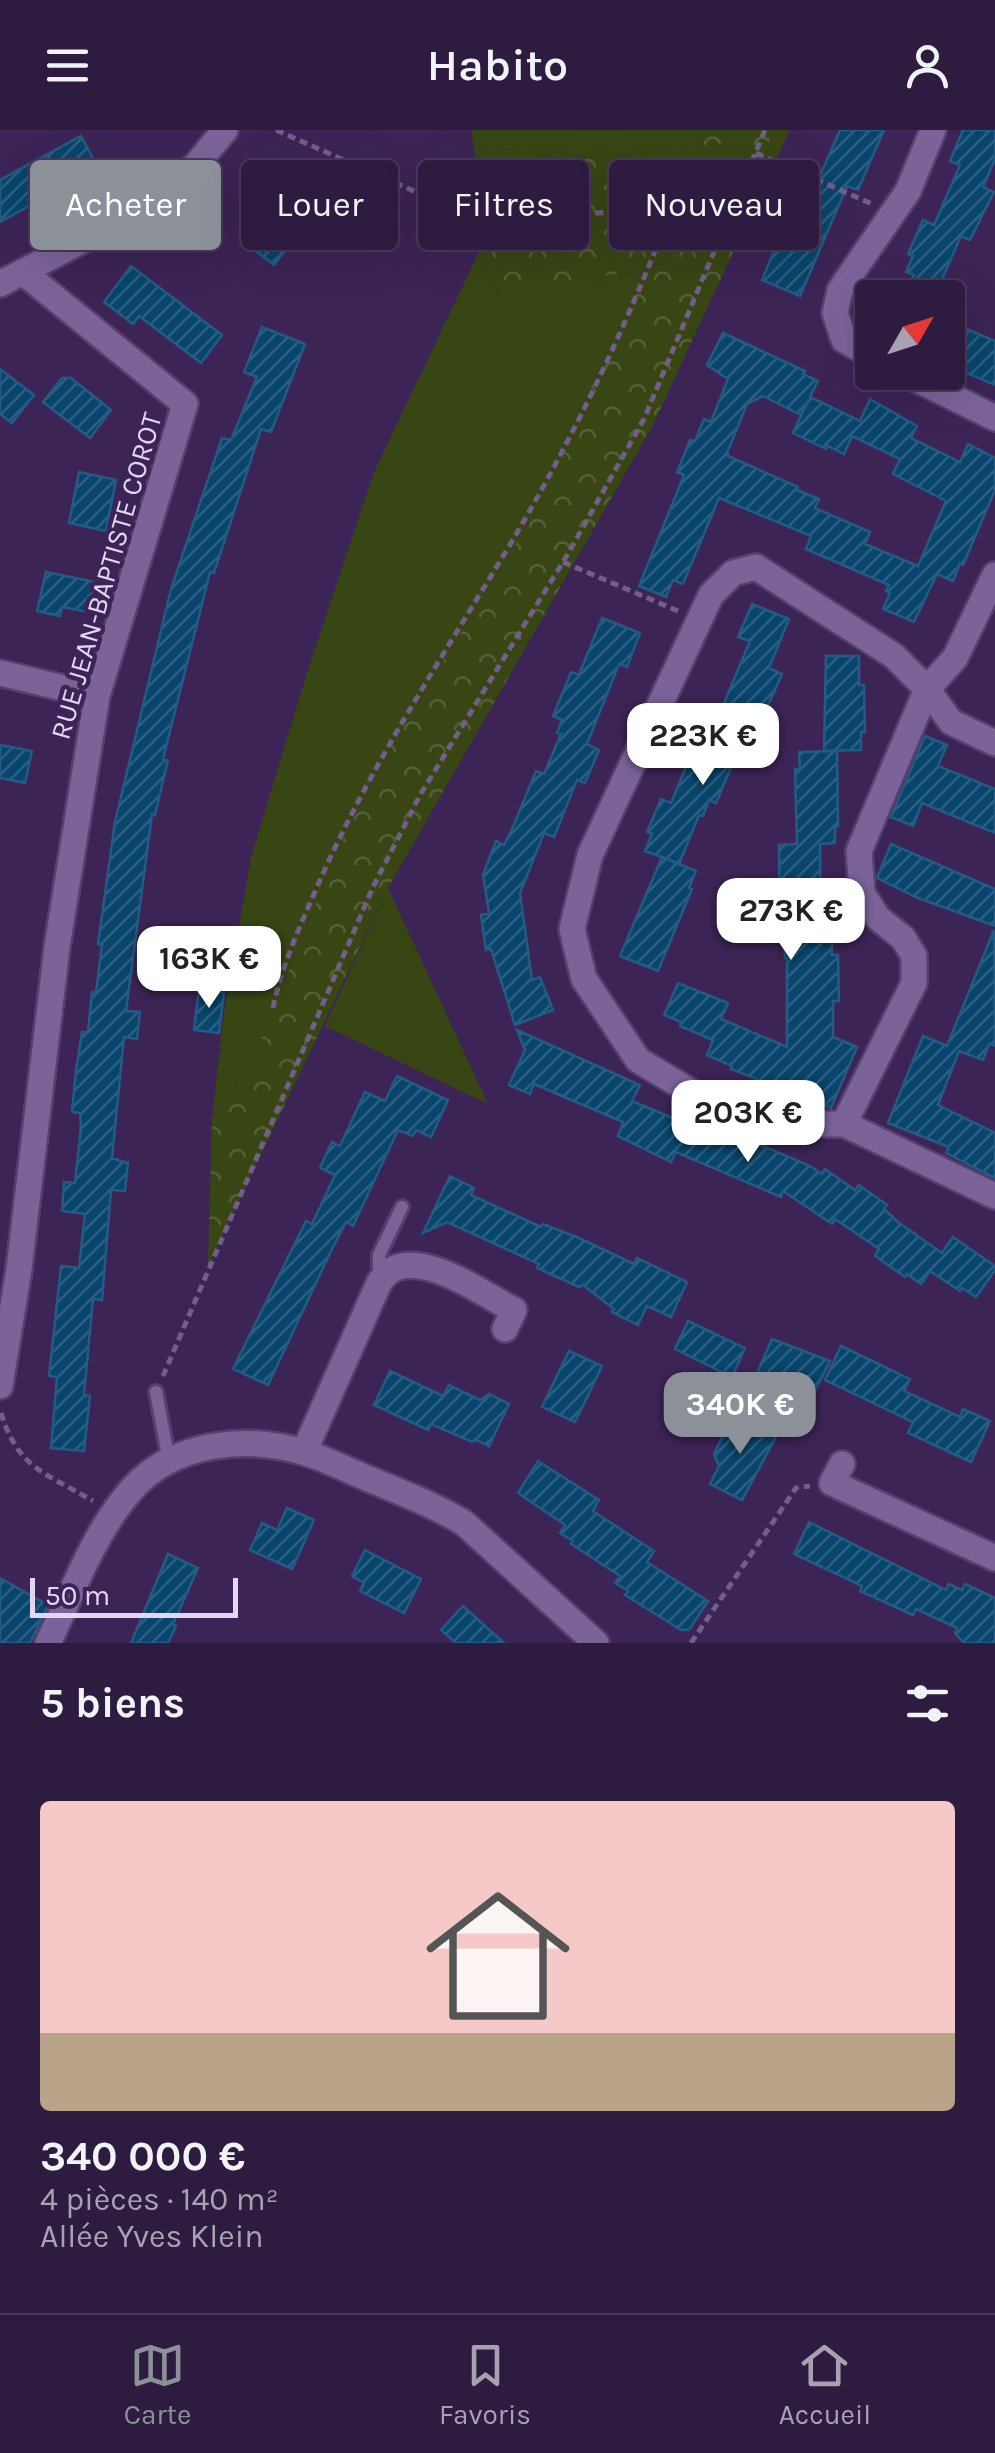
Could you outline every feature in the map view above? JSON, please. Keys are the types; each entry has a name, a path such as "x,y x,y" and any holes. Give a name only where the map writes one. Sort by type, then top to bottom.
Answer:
{"street":[{"path":"11,278 147,206 196,165 225,130"},
{"path":"855,346 844,340 835,312 840,290 908,191 933,130"},
{"name":"RUE JEAN-BAPTISTE COROT","path":"0,1386 9,1267 97,696 185,404 11,278"},
{"path":"938,390 995,418"},
{"path":"995,743 951,722 927,689 894,656 756,567 733,573 710,596 590,855 572,929 584,980 638,1060 704,1099 792,1124 844,1124 995,1196"},
{"path":"844,1124 914,983 914,956 903,938 878,918 862,894 859,851 927,689 956,658 995,576"},
{"path":"0,673 97,696"},
{"path":"304,1452 379,1283 398,1264 426,1266 514,1310 505,1329"},
{"path":"48,1643 113,1513 135,1486 169,1461 207,1447 234,1443 304,1452 442,1510 464,1524 596,1643"},
{"path":"837,1474 995,1558"}],"lane":[{"path":"379,1283 379,1255 402,1207"},
{"path":"156,1392 169,1461"}],"path":[{"path":"276,130 468,215 517,221 609,213"},
{"path":"754,160 765,130"},
{"path":"756,154 893,213"},
{"path":"272,1008 278,980 327,862 390,740 572,436 632,313 656,250"},
{"path":"156,1392 372,887 420,794 563,562 644,419 717,250"},
{"path":"563,562 699,620"},
{"path":"0,1408 10,1441 23,1460 113,1513"},
{"path":"691,1643 796,1488 837,1474"}],"green space":[{"path":"471,130 707,130 697,151 556,158 473,142"},
{"path":"707,130 774,130 762,160 609,160 609,250 734,250 653,425 388,888 208,1266 212,1119 230,1097 264,1033 338,848 397,736 518,540 653,258 632,257 620,273 497,293 490,250 589,250 589,160 476,160 473,142 556,158 697,151"},
{"path":"774,130 790,130 776,160 762,160"},
{"path":"480,250 490,250 497,293 632,257 653,257 518,540 397,736 338,848 264,1033 230,1097 212,1119 224,1012 251,857 374,472"},
{"path":"388,888 488,1104 325,1026"}],"building":[{"path":"840,130 884,130 858,190 847,186 800,296 762,280 774,250 819,250 819,178"},
{"path":"963,130 995,130 995,159 983,187 994,192 970,240 961,236 942,280 912,280 914,275 906,272 913,256 908,254 923,220 934,225 960,165 950,161"},
{"path":"81,136 94,160 37,160"},
{"path":"30,164 30,205 0,222 0,180"},
{"path":"255,250 285,250 274,265"},
{"path":"131,266 222,335 201,363 139,316 133,324 104,302"},
{"path":"262,327 305,344 271,432 261,429 214,573 210,572 163,759 168,760 155,815 152,814 126,1011 140,1012 137,1039 124,1037 112,1158 128,1163 125,1191 111,1190 102,1300 93,1299 84,1395 90,1396 84,1451 51,1448 57,1377 49,1376 61,1266 79,1268 85,1214 62,1211 64,1182 75,1183 81,1127 80,1113 72,1112 76,1071 82,1032 88,1032 92,992 96,992 102,945 98,944 115,822 171,589 222,438 231,440 257,377 244,372"},
{"path":"965,328 995,341 995,385 965,372"},
{"path":"723,333 805,371 803,374 818,381 810,397 860,421 870,399 917,426 911,438 960,462 968,444 995,458 995,490 963,565 960,563 953,581 937,574 914,622 883,609 889,585 806,549 811,536 719,498 683,584 673,580 666,597 639,586 684,475 677,472 690,440 695,441 704,419 711,422 728,379 707,365","holes":["763,396 801,415 808,401 793,433 844,454 852,436 900,459 893,474 946,501 918,566 865,544 870,532 815,508 819,499 728,456 747,404"]},
{"path":"0,369 34,395 12,423 0,414"},
{"path":"62,378 71,378 111,410 90,438 43,402"},
{"path":"79,472 116,480 106,531 69,523"},
{"path":"46,572 95,582 89,612 62,607 60,616 37,611"},
{"path":"752,604 789,619 769,668 782,674 767,708 761,705 754,722 751,720 716,803 709,800 703,816 699,815 679,864 696,871 658,971 620,956 662,857 645,851 652,834 647,832 661,799 671,803 712,704 722,708 750,641 738,637"},
{"path":"602,618 640,633 627,667 619,664 587,744 599,750 585,783 577,780 554,837 544,833 520,893 532,980 540,977 553,1010 515,1025 491,949 486,950 481,915 489,913 483,875 496,841 504,845 536,771 544,774 561,734 557,733 562,720 553,716 571,672 579,675"},
{"path":"826,656 859,656 865,732 861,732 861,750 824,751"},
{"path":"925,736 947,745 938,766 995,789 995,833 922,803 913,826 891,817"},
{"path":"0,745 32,751 25,783 0,778"},
{"path":"837,751 835,843 820,844 821,937 832,937 832,955 838,955 839,1001 833,1001 833,1037 857,1047 831,1108 731,1069 732,1066 707,1055 713,1040 664,1015 678,983 728,1003 721,1019 787,1047 787,958 784,938 780,938 779,845 797,844 795,769 800,769 799,752"},
{"path":"891,844 995,889 995,926 918,898 877,878"},
{"path":"994,930 995,1046 989,1044 983,1060 959,1051 938,1105 995,1133 995,1178 946,1153 949,1147 888,1123 923,1036 947,1046"},
{"path":"199,989 224,992 219,1033 194,1030"},
{"path":"517,1030 640,1085 632,1101 694,1127 695,1123 711,1130 714,1125 822,1174 825,1169 855,1190 859,1185 887,1205 884,1209 898,1222 942,1253 953,1237 995,1266 995,1270 976,1297 930,1271 921,1284 875,1256 879,1249 835,1219 832,1224 783,1191 781,1197 676,1152 671,1162 618,1136 623,1122 534,1084 530,1094 509,1085 525,1050"},
{"path":"397,1076 448,1100 431,1137 416,1130 413,1136 398,1130 353,1226 346,1222 330,1253 268,1385 233,1369 306,1221 312,1224 335,1175 320,1168 332,1142 340,1146 365,1092 385,1101"},
{"path":"450,1176 474,1188 471,1195 541,1227 543,1224 579,1238 634,1264 637,1258 687,1282 671,1317 647,1306 638,1325 612,1312 614,1309 583,1285 579,1287 537,1268 539,1264 447,1222 423,1233"},
{"path":"688,1321 745,1348 732,1377 675,1349"},
{"path":"772,1339 830,1361 812,1397 757,1373"},
{"path":"841,1346 910,1379 904,1391 960,1417 963,1409 990,1421 971,1462 908,1433 913,1422 825,1380"},
{"path":"569,1351 602,1366 575,1422 542,1407"},
{"path":"390,1371 443,1396 449,1385 480,1400 489,1394 509,1404 489,1446 431,1424 428,1430 374,1405"},
{"path":"732,1417 776,1437 742,1500 710,1484 719,1466 714,1454"},
{"path":"538,1461 599,1500 593,1511 654,1551 647,1562 708,1601 689,1630 681,1630 625,1595 628,1591 615,1583 620,1576 571,1544 573,1541 560,1533 565,1525 518,1493"},
{"path":"287,1508 314,1520 292,1569 250,1550 262,1523 277,1530"},
{"path":"809,1522 946,1590 949,1584 962,1590 965,1584 995,1598 995,1643 964,1643 955,1633 957,1628 916,1609 913,1615 860,1591 862,1586 794,1554"},
{"path":"365,1550 421,1579 404,1613 360,1591 364,1583 352,1576"},
{"path":"168,1554 198,1568 173,1624 176,1626 168,1643 131,1643"},
{"path":"0,1578 48,1605 30,1643 0,1643"},
{"path":"463,1606 504,1643 456,1643 441,1630"}]}
